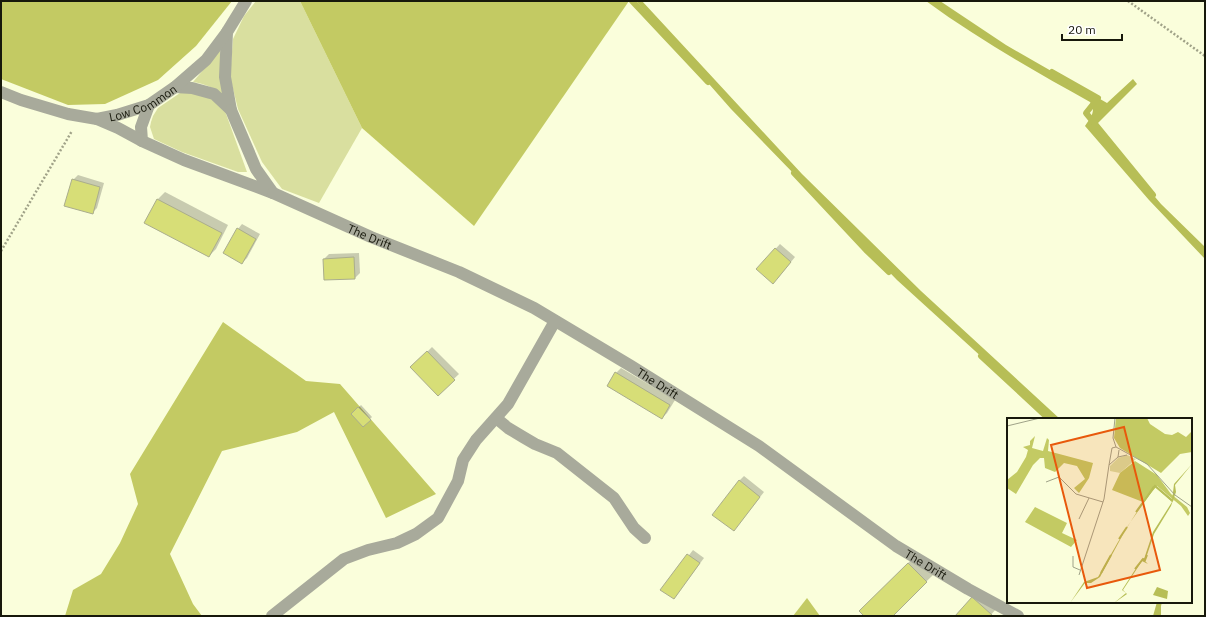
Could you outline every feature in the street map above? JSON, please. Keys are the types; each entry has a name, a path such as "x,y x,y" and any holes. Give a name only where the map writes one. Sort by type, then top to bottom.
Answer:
{"street":[{"name":"Low Common","path":"1,92 21,100 61,112 80,117 98,119 149,105 175,87 206,60 227,32 246,1"},
{"path":"227,32 225,77 232,110 256,169 272,194"},
{"path":"175,87 192,88 214,94 232,110"},
{"path":"142,141 140,127 149,105"},
{"name":"The Drift","path":"98,119 184,160 272,194 371,237 459,272 534,308 631,366 759,446 896,546 968,589 1018,616"},
{"path":"272,616 344,559 368,550 397,543 416,534 438,518 458,481 463,460 476,440 508,404 555,321"},
{"path":"496,418 522,437 557,453 614,498 631,524 645,538"}],"path":[{"path":"1128,1 1205,56"},
{"path":"1,251 80,117"}],"shaded area":[{"path":"1,1 232,1 196,46 158,80 105,104 68,105 1,79"},
{"path":"256,1 300,1 362,128 319,203 282,189 262,162 238,109 230,77 233,39 244,16"},
{"path":"300,1 629,1 474,226 362,128"},
{"path":"636,1 642,1 802,174 921,291 1059,418 1049,418 897,280 731,109"},
{"path":"926,1 940,1 1006,45 1107,103 1133,79 1137,84 1095,126 1161,204 1205,247 1205,259 1149,200 1085,126 1093,111 1090,102 1006,54"},
{"path":"220,50 223,95 209,86 193,82"},
{"path":"191,92 211,97 225,111 247,172 238,172 182,152 154,139 150,127 153,116 158,108 180,93"},
{"path":"223,322 306,381 340,384 436,494 386,518 334,412 297,432 222,451 170,554 193,604 202,616 65,616 73,590 101,574 120,543 138,504 130,474"},
{"path":"807,598 820,616 793,616"},
{"path":"1157,603 1162,603 1161,616 1153,616"}],"building":[{"path":"72,179 100,187 93,214 64,206"},
{"path":"157,199 222,233 209,257 144,223"},
{"path":"237,228 256,239 242,264 223,253"},
{"path":"775,248 791,262 773,284 756,269"},
{"path":"354,257 355,279 324,280 323,259"},
{"path":"427,351 455,380 438,396 410,367"},
{"path":"615,372 670,405 662,419 607,386"},
{"path":"358,407 371,420 363,427 351,414"},
{"path":"739,480 760,497 734,531 712,515"},
{"path":"687,554 700,563 674,599 660,590"},
{"path":"908,563 927,582 893,616 864,616 859,611"},
{"path":"972,597 992,615 955,616"}],"waterway":[{"path":"632,1 708,82"},
{"path":"1052,72 1098,98 1086,113 1153,195"},
{"path":"794,173 866,250 889,272"},
{"path":"981,356 1048,418"}]}
